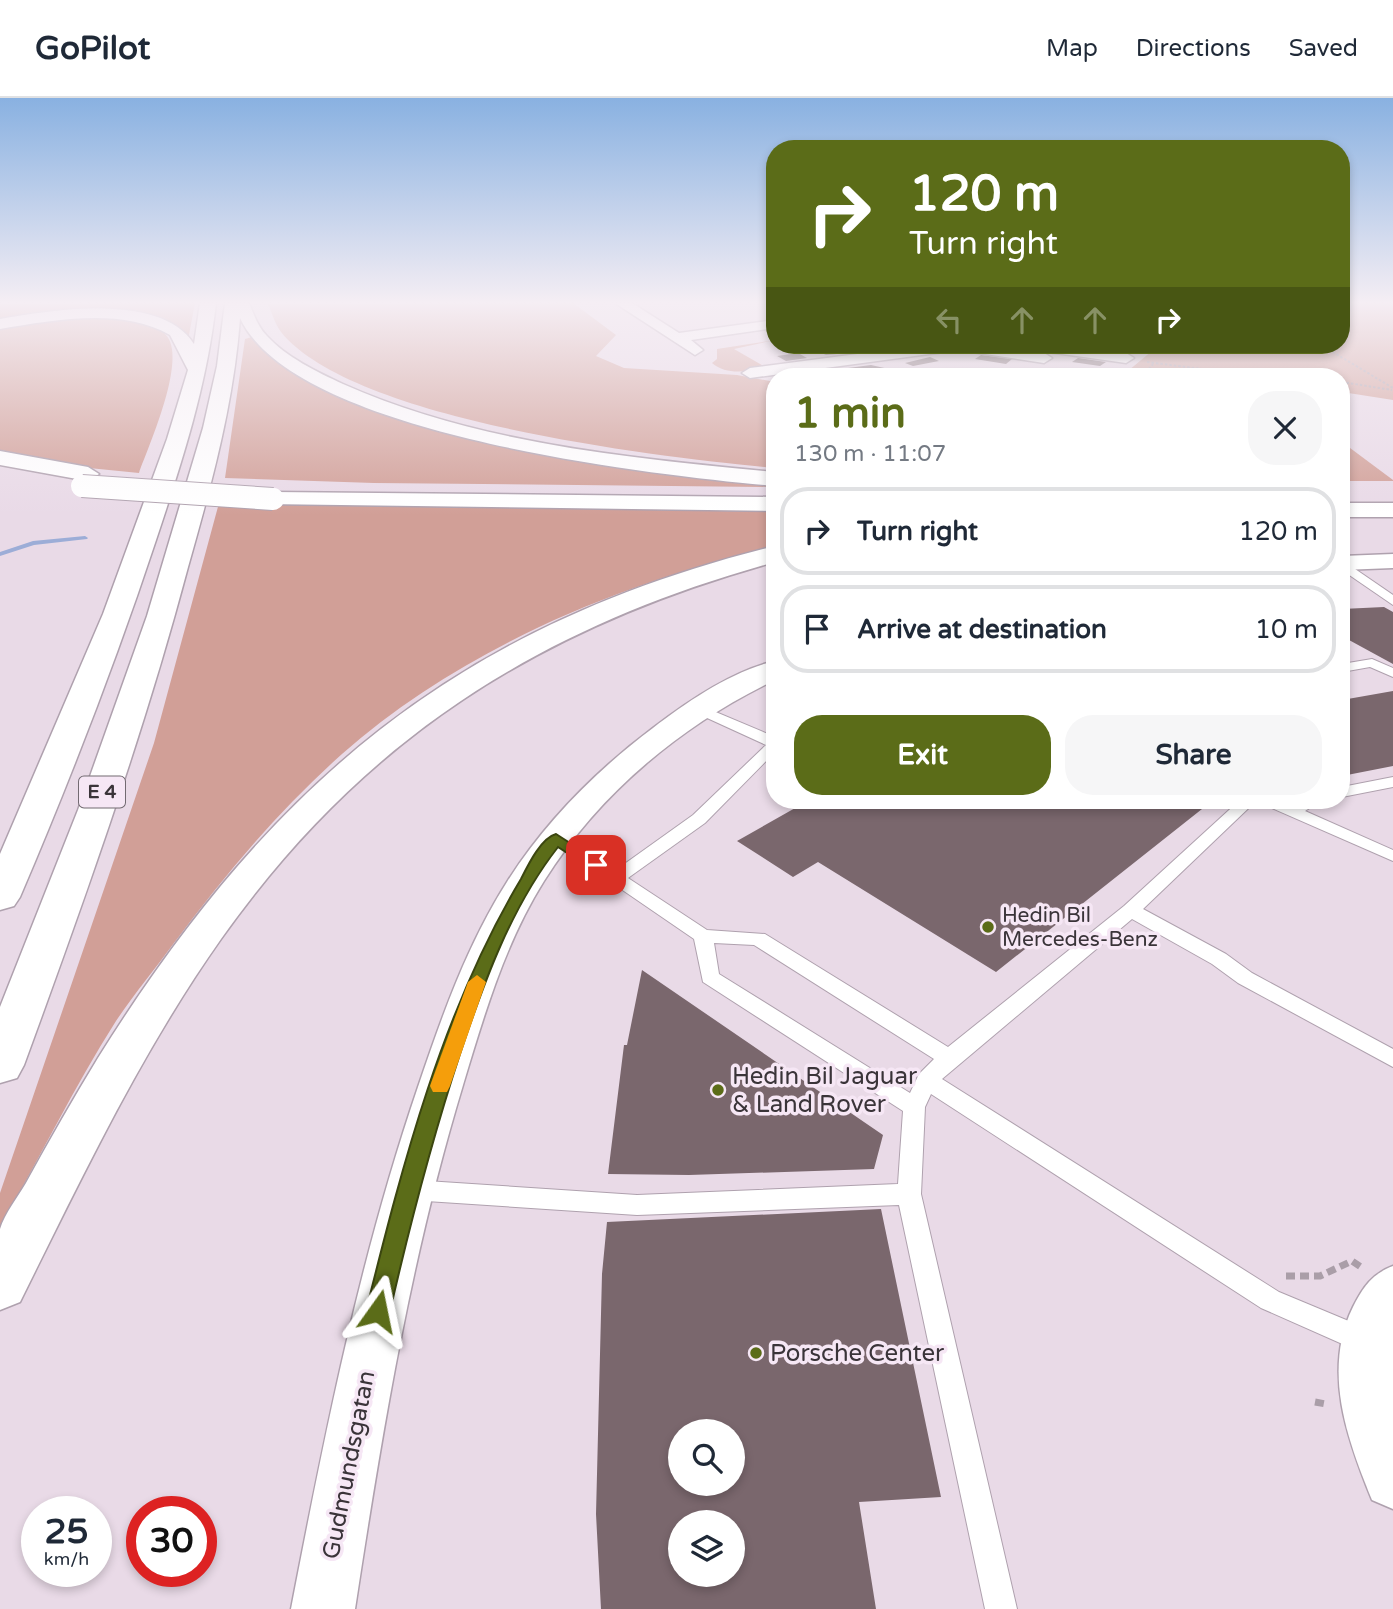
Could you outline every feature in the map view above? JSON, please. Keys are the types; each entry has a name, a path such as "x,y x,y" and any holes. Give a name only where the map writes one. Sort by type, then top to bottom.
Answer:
{"highway":[{"name":"E 4","path":"0,897 119,611 181,430 196,374"},
{"name":"E 4","path":"0,1065 75,872 154,644 223,392 225,374"},
{"path":"307,374 346,392 390,408 471,431 577,453 766,478"},
{"path":"0,458 85,480"},
{"path":"0,473 274,493 766,504"},
{"path":"274,493 766,493"},
{"path":"1350,496 1393,496"},
{"path":"1350,510 1393,510"},
{"path":"0,1284 103,1091 172,979 240,885 299,817 358,760 422,710 546,636 680,580 766,556"}],"street":[{"path":"1350,563 1393,561"},
{"name":"Gudmundsgatan","path":"323,1609 355,1427 407,1190 470,996 504,920 538,862 576,814 615,775 652,742 699,709 766,674"},
{"path":"1393,1290 1377,1315 1366,1341 1365,1374 1393,1479"}],"lane":[{"path":"1350,569 1393,601"},
{"path":"1350,666 1372,663 1393,673"},
{"path":"699,709 766,740"},
{"path":"616,878 699,819 766,753"},
{"path":"1350,790 1393,782"},
{"path":"1001,1609 909,1194 914,1107 927,1080 950,1058 1131,910 1239,809"},
{"path":"1286,809 1393,856"},
{"path":"1291,811 1295,809"},
{"path":"556,839 702,936 758,939 950,1058"},
{"path":"1131,910 1219,959 1245,978 1393,1059"},
{"path":"702,936 710,977 914,1107"},
{"path":"927,1080 1270,1300 1366,1341"},
{"path":"407,1190 637,1205 909,1194"}],"path":[{"path":"1368,374 1393,389"},
{"path":"1350,383 1393,389"},
{"path":"1280,1275 1315,1278 1337,1271 1352,1261 1393,1290"}],"shaded area":[{"path":"0,374 171,374 158,423 139,473 89,468 0,450"},
{"path":"240,374 296,374 314,385 356,403 449,429 650,466 766,482 766,487 374,483 225,478"},
{"path":"340,374 713,374 766,380 766,467 660,455 513,430 439,412 373,390"},
{"path":"1350,374 1393,374 1393,400 1350,393"},
{"path":"1350,448 1393,480 1350,481"},
{"path":"219,503 766,512 766,549 717,562 602,600 491,651 438,682 389,716 318,776 253,844 130,1001 86,1071 0,1228 0,1193 154,743"}],"building":[{"path":"1384,607 1393,612 1393,664 1350,641 1350,609"},
{"path":"1393,691 1393,766 1350,774 1350,699"},
{"name":"Hedin Bil Mercedes-Benz","path":"793,809 1202,809 996,972 818,862 793,877 737,841"},
{"name":"Hedin Bil Jaguar & Land Rover","path":"642,970 883,1135 874,1169 689,1175 608,1174 624,1045 627,1045"},
{"name":"Porsche Center","path":"881,1209 941,1497 859,1502 876,1609 601,1609 596,1514 602,1274 607,1222"}],"waterway":[{"path":"0,554 33,543 85,538"}],"slow traffic":[{"path":"440,1086 477,982"}],"place":[{"name":"Hedin Bil Mercedes-Benz","path":"988,927"},
{"name":"Hedin Bil Jaguar & Land Rover","path":"718,1090"},
{"name":"Porsche Center","path":"756,1353"}],"route":[{"path":"378,1311 407,1190 442,1080 470,996 504,920 538,862 556,839 596,865"}]}
